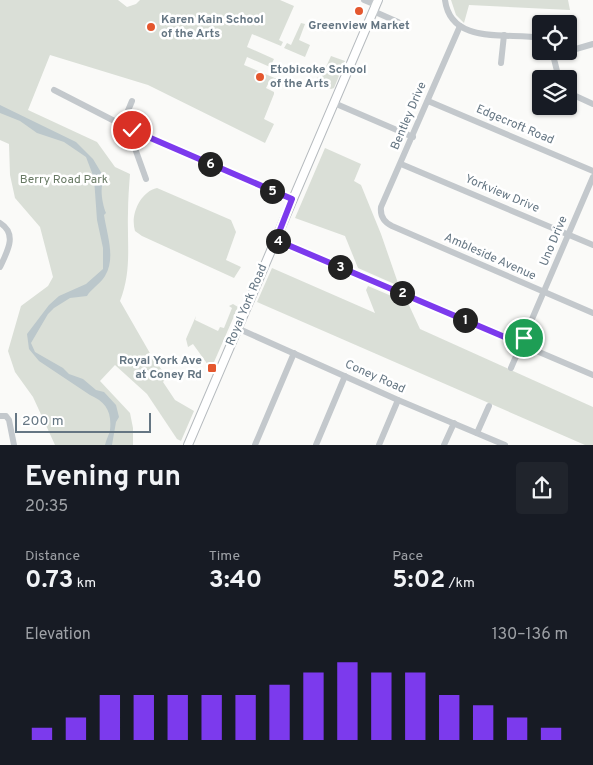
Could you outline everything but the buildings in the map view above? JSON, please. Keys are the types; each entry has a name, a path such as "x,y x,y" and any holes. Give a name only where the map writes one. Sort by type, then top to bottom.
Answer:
{"main road":[{"name":"Royal York Road","path":"188,445 376,5"}],"street":[{"path":"364,0 376,5 398,22"},
{"path":"445,0 450,14 460,26 474,33 532,37"},
{"name":"Bentley Drive","path":"381,215 381,207 460,26"},
{"path":"501,63 504,35"},
{"path":"577,48 593,44"},
{"path":"54,90 132,130 292,199"},
{"path":"577,97 593,104"},
{"path":"122,125 132,101"},
{"name":"Edgecroft Road","path":"428,101 593,171"},
{"path":"334,103 413,137"},
{"path":"132,130 132,140 146,179"},
{"name":"Yorkview Drive","path":"401,164 593,245"},
{"name":"Uno Drive","path":"511,368 593,177"},
{"name":"Ambleside Avenue","path":"381,215 392,226 593,313"},
{"path":"0,224 10,234 10,243 0,267"},
{"path":"276,240 593,375"},
{"name":"Coney Road","path":"237,328 398,400 505,445"},
{"path":"255,445 294,353"},
{"path":"316,445 345,376"},
{"path":"378,445 398,400"},
{"path":"477,433 489,406"},
{"path":"0,416 6,416 9,420 14,445"},
{"path":"444,445 454,423"}],"green space":[{"name":"Berry Road Park","path":"0,0 118,0 127,7 136,4 140,0 280,0 294,6 279,40 283,42 281,46 252,34 247,47 274,59 270,67 247,57 244,65 284,82 281,87 269,82 266,88 274,92 274,94 264,119 274,124 265,143 148,85 50,55 28,110 97,142 115,167 130,174 128,268 120,301 151,355 167,377 163,382 175,400 194,411 181,441 177,439 147,394 115,365 100,381 130,413 133,428 133,445 55,445 33,397 15,372 8,351 21,306 48,286 53,277 40,227 15,198 10,175 9,144 0,140"},
{"path":"451,0 568,0 570,10 469,5 464,23 456,15"},
{"path":"301,23 305,24 299,40 310,45 305,57 284,48 287,43 291,45"},
{"path":"331,56 345,61 334,88 331,89 315,82 318,77 321,78"},
{"path":"325,148 361,164 354,181 361,185 399,286 358,268 345,236 295,218"},
{"path":"157,188 231,220 236,232 226,260 241,267 234,278 142,236 135,231 135,211 141,199 151,190"},
{"path":"272,268 375,313 366,290 368,286 408,303 420,329 593,407 593,445 585,445 257,302"},
{"path":"233,304 238,307 211,369 193,344 188,347 186,339 196,316 195,320 218,331 220,327 224,328 232,308 229,306"}],"shaded area":[{"path":"0,105 76,142 93,159 105,179 102,185 102,195 110,246 110,262 105,276 87,296 70,298 54,308 48,314 31,343 35,352 63,368 69,374 83,379 96,390 104,392 116,405 119,417 116,422 112,445 105,445 110,432 110,418 104,404 39,361 29,349 27,334 49,305 59,296 86,284 103,269 103,248 97,220 94,178 86,157 64,142 37,133 20,121 0,113"}],"place":[{"name":"Greenview Market","path":"359,11"},
{"name":"Karen Kain School of the Arts","path":"151,27"},
{"name":"Etobicoke School of the Arts","path":"260,77"},
{"name":"Royal York Ave at Coney Rd","path":"212,368"}],"route":[{"path":"132,130 292,199 276,240 521,344 524,338"}]}
